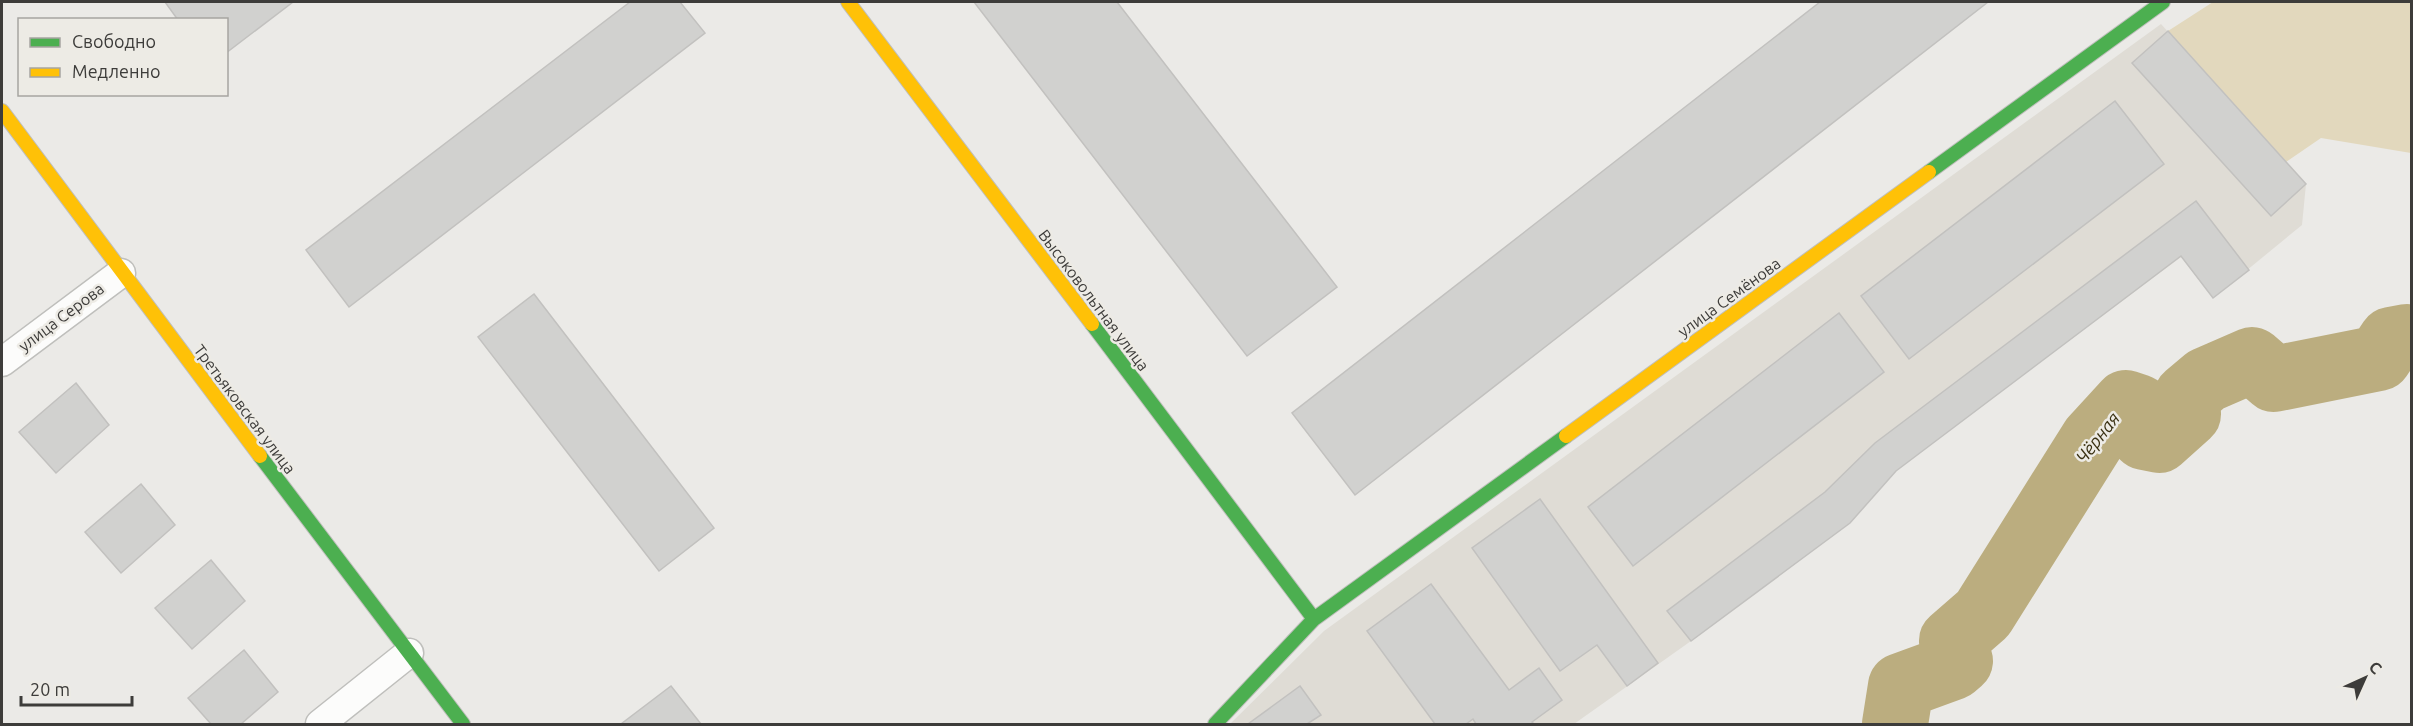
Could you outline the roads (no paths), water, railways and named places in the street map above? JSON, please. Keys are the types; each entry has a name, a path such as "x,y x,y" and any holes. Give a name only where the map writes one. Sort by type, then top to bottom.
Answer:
{"street":[{"name":"Высоковольтная улица","path":"848,2 1314,619"},
{"name":"улица Семёнова","path":"1215,724 1314,619 2163,2"},
{"name":"Третьяковская улица","path":"2,111 121,273 464,724"},
{"name":"улица Серова","path":"2,362 121,273"},
{"path":"320,724 409,653"}],"waterway":[{"name":"Чёрная","path":"1895,724 1901,686 1953,667 1960,661 1953,654 1952,641 1983,614 2093,439 2126,403 2138,407 2144,437 2159,440 2188,414 2187,396 2206,380 2252,360 2274,379 2379,358 2391,340 2412,338"}]}
